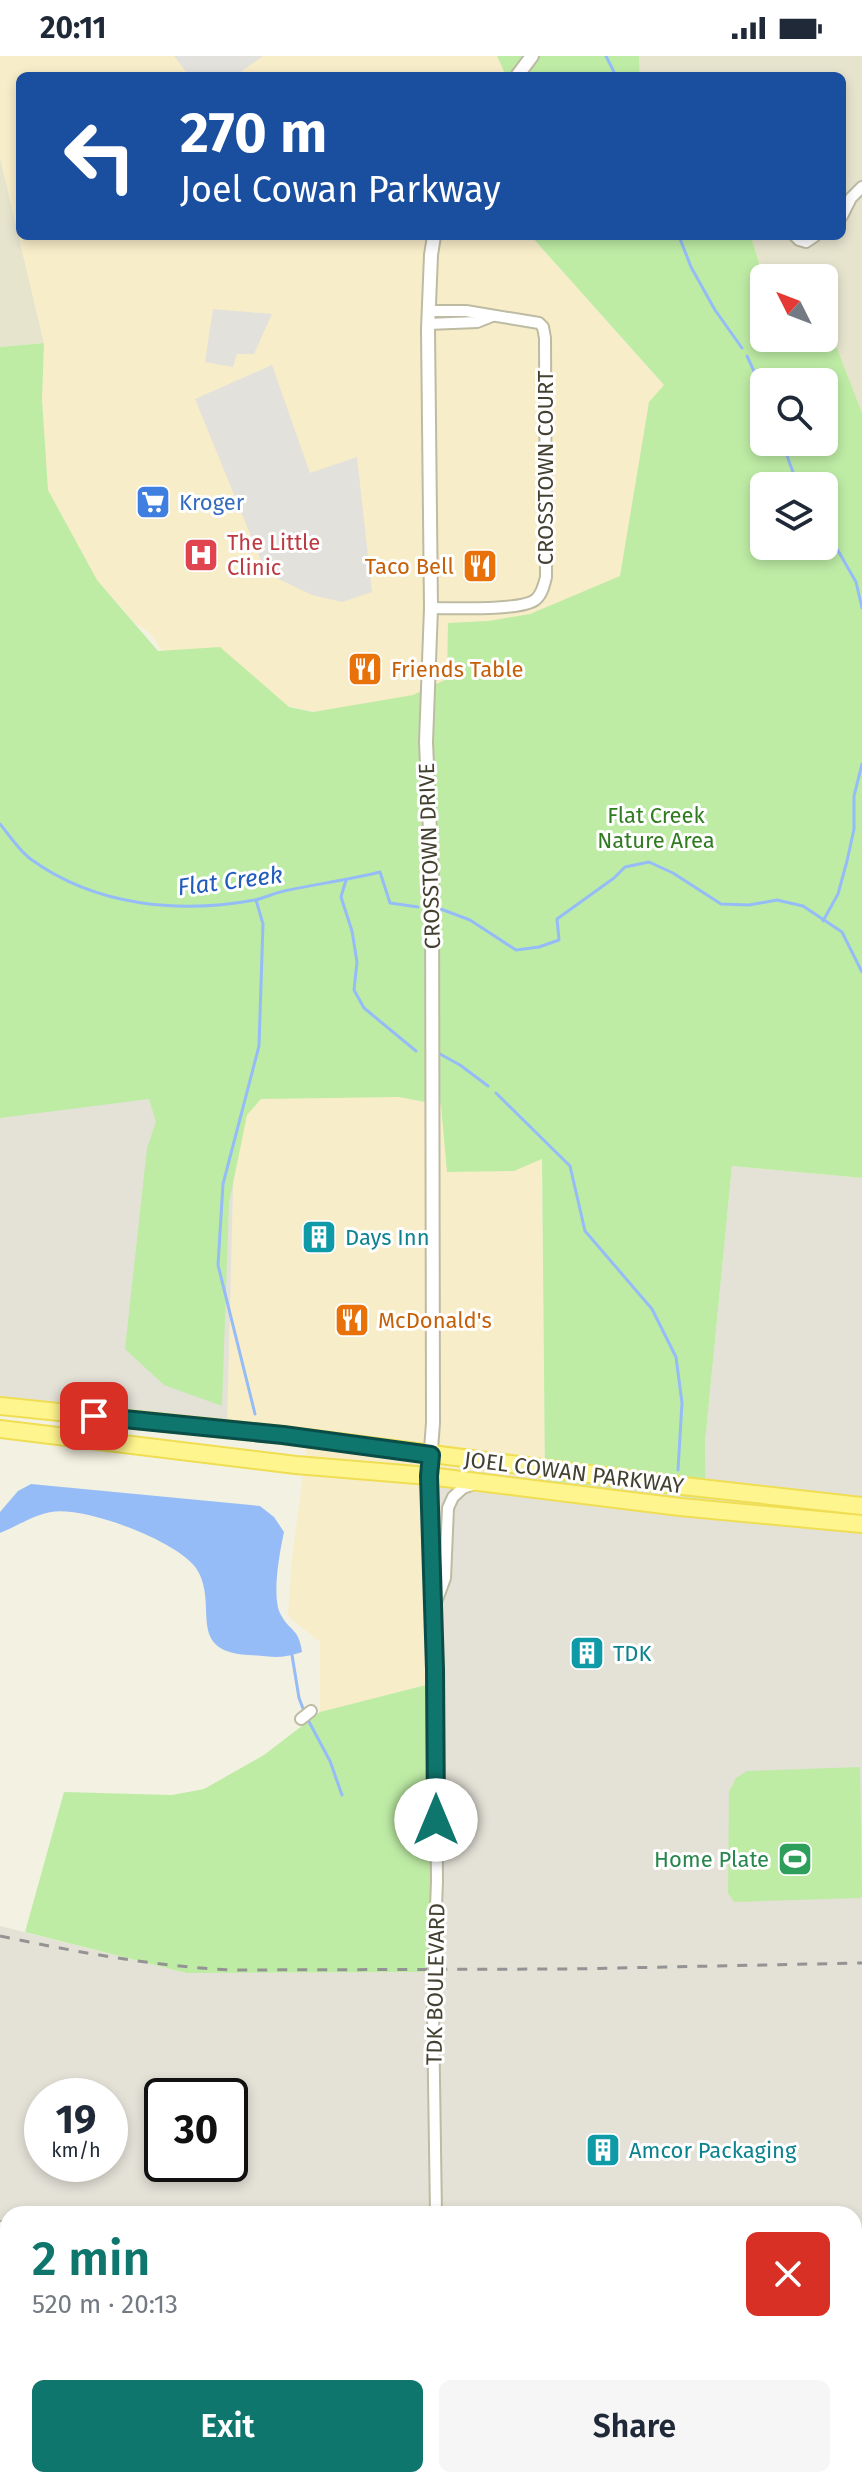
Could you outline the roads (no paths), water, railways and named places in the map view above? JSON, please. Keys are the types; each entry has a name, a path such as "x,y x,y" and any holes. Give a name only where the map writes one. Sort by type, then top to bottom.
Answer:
{"main road":[{"name":"JOEL COWAN PARKWAY","path":"0,1406 267,1434 862,1506"},
{"name":"JOEL COWAN PARKWAY","path":"0,1429 296,1465 429,1476 680,1507 862,1524"}],"street":[{"path":"846,208 862,187"},
{"name":"CROSSTOWN DRIVE","path":"429,1476 433,1423 432,877 426,742 431,608 429,317 433,240"},
{"name":"CROSSTOWN COURT","path":"429,317 466,311 539,323 543,327 546,577 543,589 535,600 519,606 431,608"},
{"name":"TDK BOULEVARD","path":"429,1476 437,1881 433,2012 436,2206"},
{"name":"TDK BOULEVARD","path":"433,1611 445,1578 448,1508 453,1497 463,1488 478,1482"},
{"path":"301,1719 311,1711"}],"water":[{"path":"31,1484 260,1506 274,1517 284,1532 277,1574 278,1607 299,1638 302,1652 281,1657 248,1655 228,1652 216,1645 207,1624 205,1596 196,1568 170,1547 128,1527 85,1514 51,1512 0,1533 0,1512 18,1491"}],"waterway":[{"path":"606,56 614,72"},
{"path":"681,240 691,267 715,310 742,348"},
{"path":"747,356 753,368"},
{"path":"787,456 793,472"},
{"path":"838,550 856,582 862,608"},
{"path":"823,921 838,894 847,861 854,829 854,796 862,764"},
{"name":"Flat Creek","path":"0,824 28,857 57,876 111,897 168,906 226,904 380,872 390,903 418,907"},
{"name":"Flat Creek","path":"438,908 470,920 516,950 539,947 559,940 557,919 625,867 649,862 673,873 721,904 749,905 777,900 803,906 842,932 862,972"},
{"path":"346,880 341,897 352,931 357,962 354,990 364,1008 416,1051"},
{"path":"255,1414 218,1265 223,1184 259,1046 263,924 256,900"},
{"path":"440,1054 488,1086"},
{"path":"496,1093 570,1166 585,1231 652,1309 676,1357 682,1403 678,1470"},
{"path":"292,1655 304,1711"},
{"path":"307,1718 330,1761 342,1795"}],"railway":[{"path":"0,1936 115,1958 231,1970 569,1969 862,1963"}],"place":[{"name":"Kroger","path":"153,502"},
{"name":"The Little Clinic","path":"201,555"},
{"name":"Taco Bell","path":"480,566"},
{"name":"Friends Table","path":"365,669"},
{"name":"Days Inn","path":"319,1237"},
{"name":"McDonald's","path":"352,1320"},
{"name":"TDK","path":"587,1653"},
{"name":"Home Plate","path":"795,1859"},
{"name":"Amcor Packaging","path":"603,2150"}],"park label":[{"name":"Flat Creek Nature Area","path":"656,828"}]}
